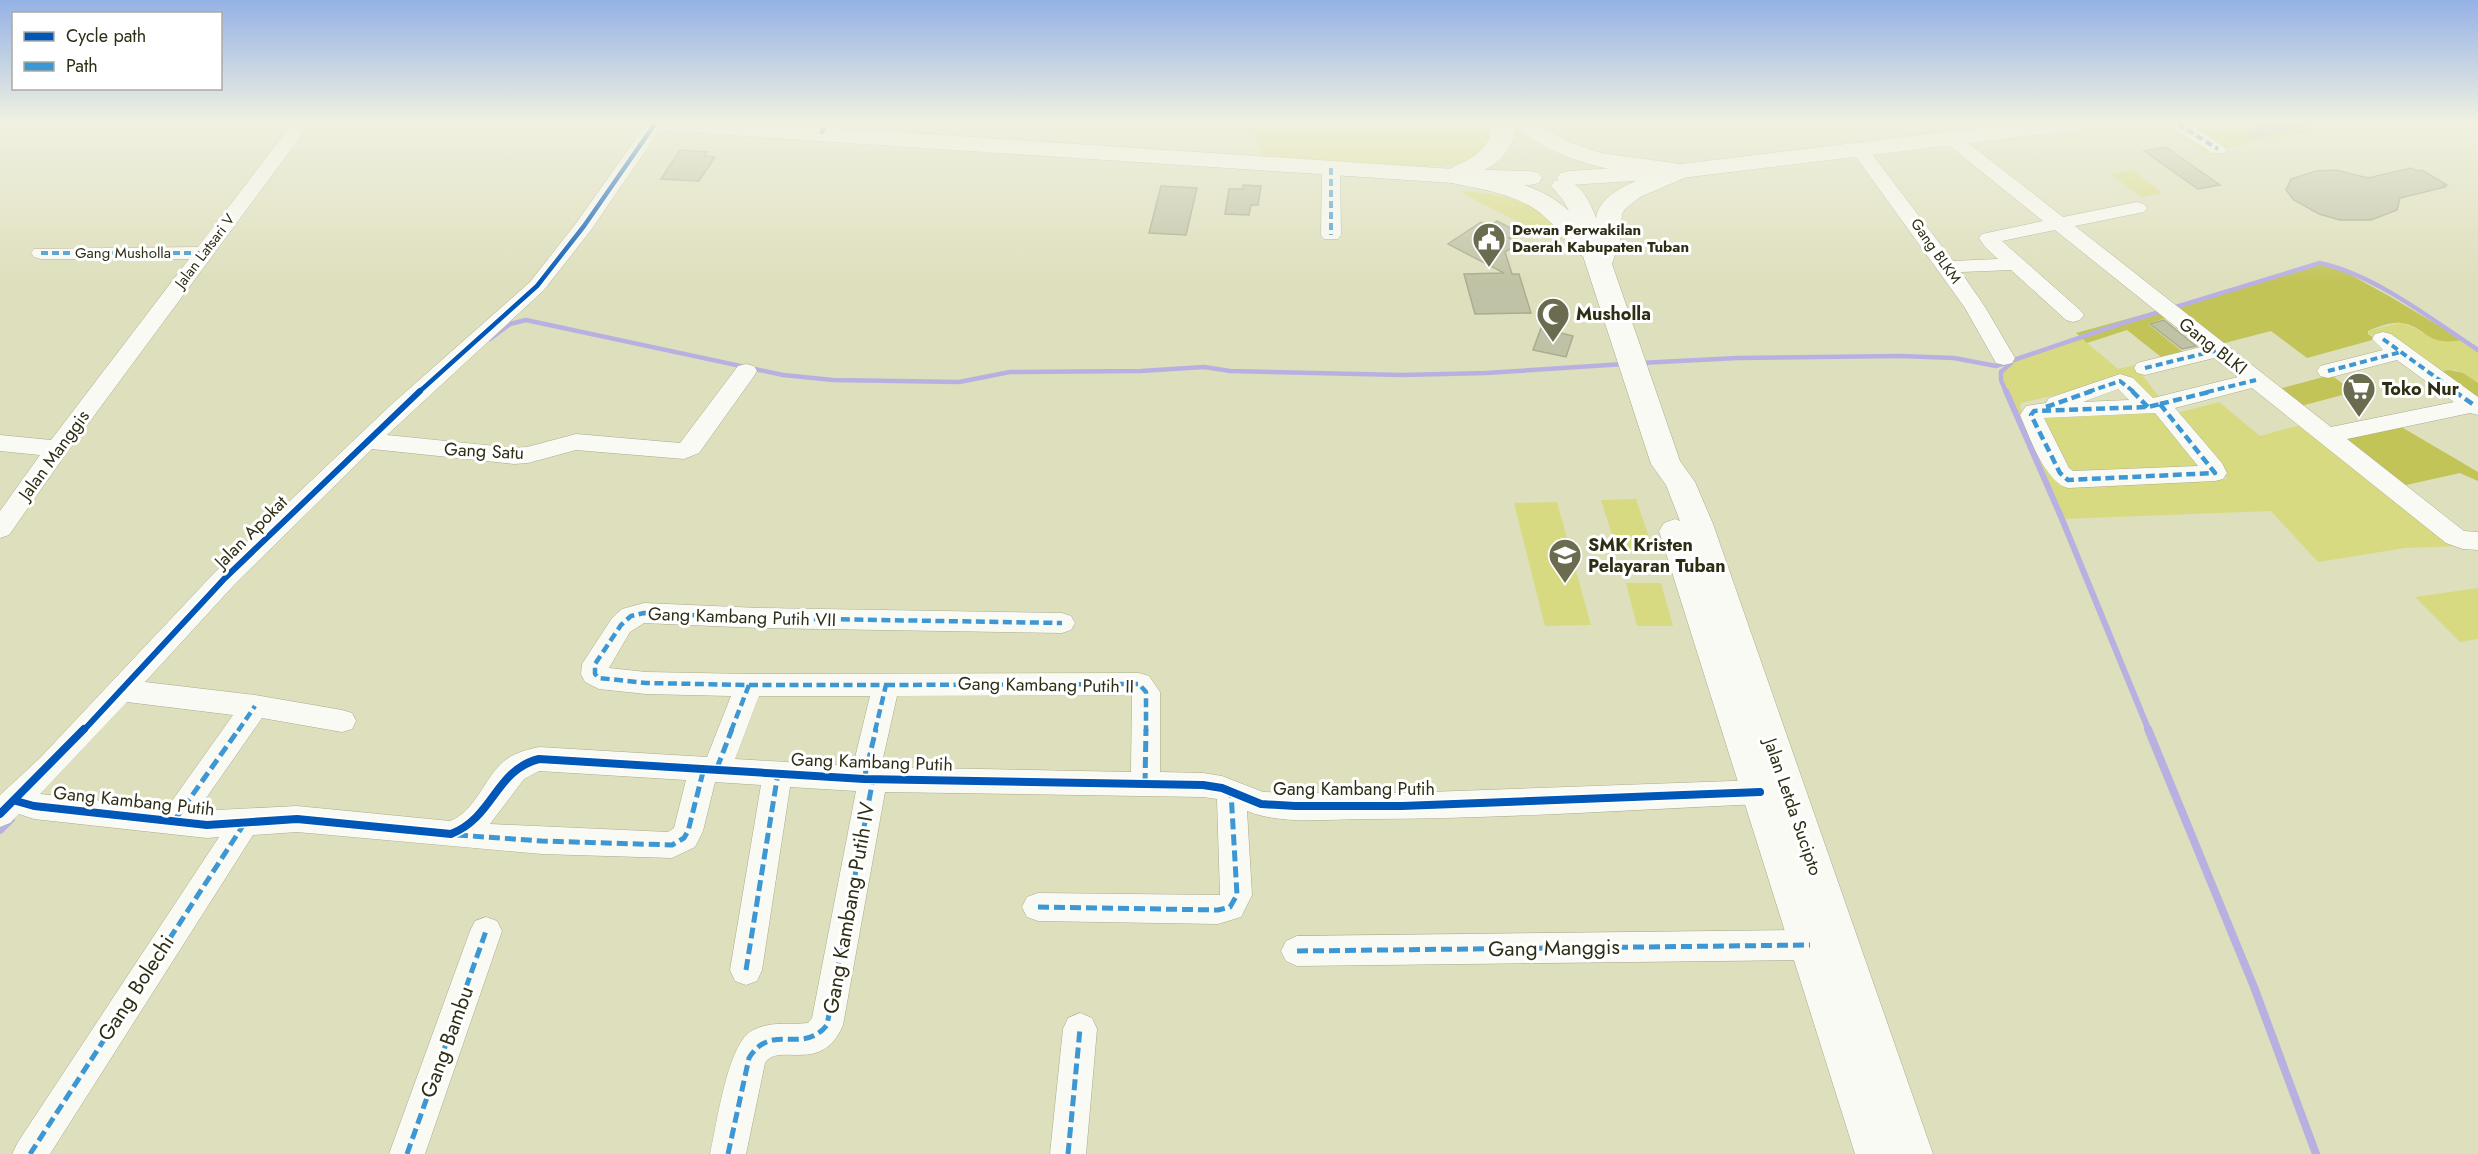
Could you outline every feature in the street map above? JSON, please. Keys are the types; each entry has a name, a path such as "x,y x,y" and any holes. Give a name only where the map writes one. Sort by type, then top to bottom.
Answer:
{"main road":[{"path":"1435,175 1477,175"},
{"path":"1538,175 1544,187 1566,182 1641,175"},
{"path":"1599,264 1606,240 1609,214 1616,204 1631,192 1672,175"},
{"path":"1453,176 1504,188 1546,205 1559,216 1599,264"},
{"name":"Jalan Letda Sucipto","path":"1566,182 1580,208 1666,464 1680,482 1696,524 1910,1154"},
{"name":"Jalan Letda Sucipto","path":"1666,464 1664,479 1672,522 1878,1154"}],"street":[{"name":"Jalan Latsari V","path":"108,381 263,175"},
{"name":"Jalan Apokat","path":"18,806 130,691 225,578 374,442 537,286 584,226 619,175"},
{"path":"1330,175 1331,235"},
{"name":"Gang BLKM","path":"1878,175 1947,267 1986,325 2004,358"},
{"name":"Gang BLKI","path":"1997,175 2455,537 2478,541"},
{"path":"2073,315 1990,241 1990,237 2137,208"},
{"name":"Gang Musholla","path":"41,253 204,253"},
{"path":"1947,267 2015,264"},
{"path":"2383,339 2476,406"},
{"path":"2145,369 2218,350"},
{"path":"2328,371 2401,352"},
{"name":"Gang Satu","path":"374,442 522,456 571,442 675,452 688,450 746,371"},
{"path":"2154,406 2214,469 2215,473 2065,479 2031,418 2034,411 2154,406 2256,380"},
{"name":"Jalan Manggis","path":"0,529 108,381"},
{"path":"2326,436 2476,406"},
{"path":"0,443 57,449"},
{"name":"Gang Kambang Putih VII","path":"749,685 681,685 606,680 599,678 594,669 597,659 621,625 631,616 644,613 931,622 1062,623"},
{"name":"Gang Kambang Putih II","path":"886,685 1139,684 1143,687 1147,699 1145,784"},
{"path":"447,834 542,841 672,844 684,838 688,831 710,768 749,685 886,685"},
{"name":"Gang Kambang Putih IV","path":"728,1154 749,1058 756,1045 765,1040 811,1038 821,1034 830,1017 868,779 886,685"},
{"path":"130,691 255,706 342,721"},
{"path":"174,821 255,706"},
{"name":"Gang Kambang Putih","path":"18,806 207,825 314,819 447,834 458,832 472,825 514,769 530,760 710,768 868,779 1203,785 1231,792 1247,800 1272,805 1370,807 1760,792"},
{"path":"746,970 766,831 778,774"},
{"path":"1038,907 1218,910 1230,907 1236,901 1237,895 1231,792"},
{"name":"Gang Bolechi","path":"30,1154 244,824"},
{"name":"Gang Bambu","path":"407,1154 486,931"},
{"name":"Gang Manggis","path":"1297,951 1810,945"},
{"path":"1068,1154 1080,1029"}],"green space":[{"path":"2111,175 2138,175 2162,193 2142,197"},
{"path":"1462,191 1507,197 1520,202 1543,216 1563,240 1548,237 1467,196"},
{"path":"2400,323 2442,341 2463,340 2478,350 2478,383 2455,370 2436,373 2368,333 2370,330"},
{"path":"2080,337 2118,369 2135,365 2161,400 2152,401 2128,378 2021,403 2020,407 2060,486 2227,479 2179,421 2177,413 2219,402 2260,436 2304,424 2459,546 2405,548 2318,562 2271,511 2062,519 2001,375 2005,368 2023,356"},
{"path":"2160,412 2207,470 2067,476 2037,417"},
{"path":"1636,499 1653,549 1617,550 1601,500"},
{"path":"1557,502 1591,625 1545,626 1514,503"},
{"path":"1626,583 1661,583 1673,626 1637,626"},
{"path":"2478,588 2478,639 2460,642 2415,597"}],"shaded area":[{"path":"2325,263 2389,296 2463,340 2441,341 2410,325 2393,323 2368,331 2368,334 2376,339 2307,358 2271,331 2217,345 2173,309 2305,267"},
{"path":"2160,310 2169,317 2148,324 2183,352 2161,357 2127,330 2087,343 2076,333"},
{"path":"2449,370 2463,373 2478,383 2478,403 2436,373"},
{"path":"2331,375 2354,392 2297,407 2275,390"},
{"path":"2398,425 2478,472 2478,481 2460,473 2397,487 2336,438"}],"building":[{"path":"664,175 703,175 699,181 661,179"},
{"path":"2178,175 2206,175 2220,185 2198,189"},
{"path":"2304,175 2355,175 2368,178 2382,175 2430,175 2447,185 2400,198 2397,210 2371,220 2340,220 2319,214 2294,200 2286,190 2291,179"},
{"path":"1243,185 1261,186 1258,205 1251,205 1249,215 1225,214 1229,189 1243,189"},
{"path":"1161,186 1197,188 1186,235 1149,233"},
{"name":"Dewan Perwakilan Daerah Kabupaten Tuban","path":"1497,221 1518,232 1509,238 1519,243 1505,252 1512,274 1519,274 1531,313 1475,314 1464,274 1504,273 1448,244 1481,222 1490,226"},
{"path":"2164,320 2196,346 2182,349 2150,324"},
{"name":"Musholla","path":"1541,328 1573,336 1566,357 1533,350"}],"waterway":[{"path":"1640,363 1738,358 1900,356 1954,358 1996,366 2120,324 2320,263 2361,277 2402,299 2478,350"},
{"path":"490,339 510,324 526,320 783,375 833,380 959,382 1010,372 1141,371 1204,367 1230,371 1402,375 1486,373 1624,364"},
{"path":"2006,392 2001,380 2001,372 2011,363"},
{"path":"2006,391 2062,519 2149,731"},
{"path":"2148,729 2254,987 2316,1154"},
{"path":"0,830 11,819"}],"marked path":[{"path":"1331,175 1331,235"},
{"path":"41,253 204,253"},
{"path":"2383,339 2474,405"},
{"path":"2145,368 2218,350"},
{"path":"2328,371 2401,352"},
{"path":"2160,404 2214,469 2215,473 2068,480 2060,473 2031,415 2034,411 2148,407 2256,380"},
{"path":"2046,407 2120,381 2125,383 2148,407"},
{"path":"717,768 749,685 646,683 599,678 595,674 595,664 621,625 631,616 644,613 759,618 1062,623"},
{"path":"886,685 1139,684 1146,692 1147,699 1145,784"},
{"path":"749,685 886,685 864,779"},
{"path":"174,821 255,706"},
{"path":"457,835 542,841 672,845 684,838 688,831 704,768"},
{"path":"746,970 778,773"},
{"path":"728,1154 749,1058 756,1047 765,1041 776,1039 810,1039 820,1034 827,1025 873,779"},
{"path":"1038,907 1218,910 1230,907 1237,895 1231,792"},
{"path":"30,1154 244,824"},
{"path":"407,1154 486,931"},
{"path":"1297,951 1810,945"},
{"path":"1068,1154 1080,1029"}],"cycle path":[{"path":"0,814 49,767 225,578 400,409 537,286 584,226 620,175"},
{"path":"16,801 34,806 207,825 297,819 451,834 477,819 513,770 525,762 539,759 864,779 1203,785 1222,788 1261,804 1295,806 1402,806 1760,792"}],"place":[{"name":"Dewan Perwakilan Daerah Kabupaten Tuban","path":"1489,268"},
{"name":"Musholla","path":"1553,343"},
{"name":"Toko Nur","path":"2359,418"},
{"name":"SMK Kristen Pelayaran Tuban","path":"1565,584"}]}
